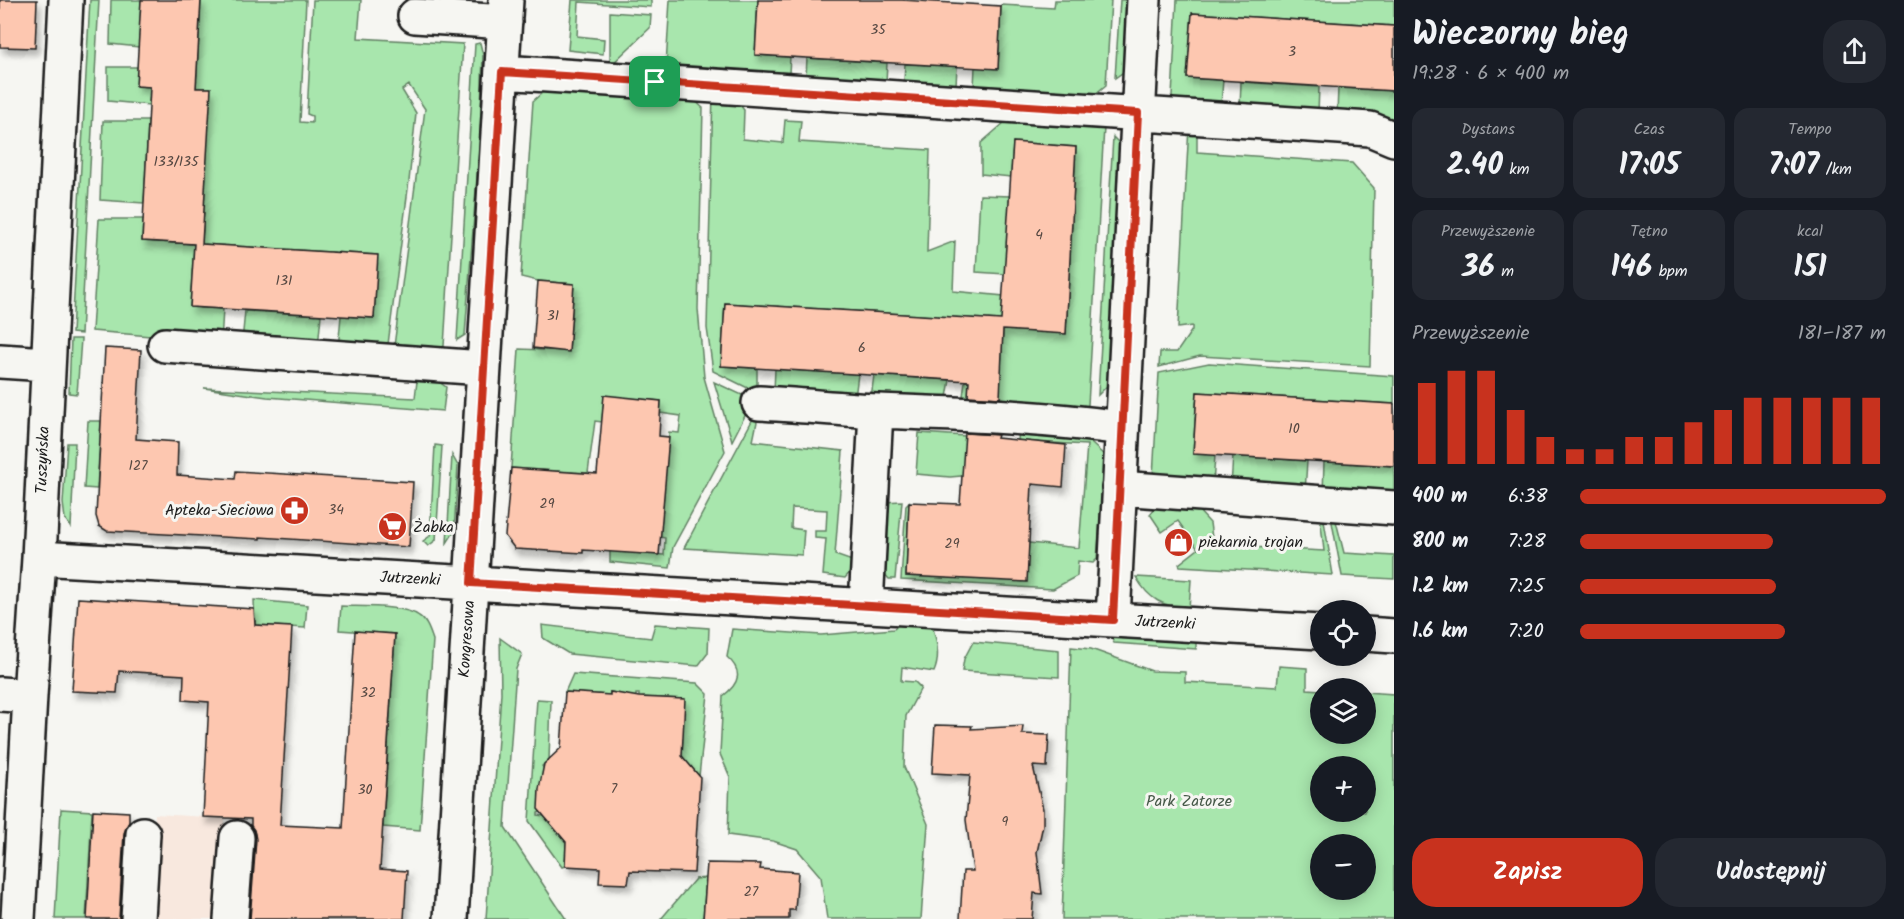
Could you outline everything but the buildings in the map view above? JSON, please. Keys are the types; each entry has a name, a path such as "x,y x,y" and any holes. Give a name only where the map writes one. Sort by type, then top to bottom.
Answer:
{"street":[{"name":"Tuszyńska","path":"18,919 15,695 39,558 66,0"},
{"path":"1113,620 1144,0"},
{"path":"415,16 505,11"},
{"name":"Kongresowa","path":"451,919 505,11"},
{"path":"502,72 1370,129 1394,139"},
{"path":"165,345 483,368"},
{"path":"0,361 47,364"},
{"path":"759,403 966,414 1122,428"},
{"path":"866,606 876,411"},
{"path":"1119,488 1394,508"},
{"name":"Jutrzenki","path":"39,558 1310,631"},
{"path":"1376,635 1394,636"},
{"path":"138,919 143,834"},
{"path":"231,919 237,838"}],"shaded area":[{"path":"155,814 225,818 219,919 150,919"}],"green space":[{"path":"90,0 99,0 81,334 72,333"},
{"path":"111,0 141,0 139,47 110,44"},
{"path":"201,0 306,0 300,122 312,123 312,116 307,114 313,0 361,0 358,38 463,44 444,346 430,355 393,354 425,109 409,85 402,90 416,113 387,352 338,349 341,316 374,318 377,255 202,244 210,88 196,88"},
{"path":"572,0 651,0 651,7 579,2 577,36 604,39 603,54 568,50"},
{"path":"670,0 758,0 755,55 790,57 789,73 786,77 670,70 666,66"},
{"path":"1055,0 1111,0 1106,85 1094,95 974,87 975,67 998,68 1001,5 1054,8"},
{"path":"1120,0 1130,0 1126,70 1115,78"},
{"path":"1177,0 1394,0 1394,26 1192,13 1187,78 1223,80 1221,105 1180,105 1172,97"},
{"path":"610,12 651,15 650,28 610,66"},
{"path":"480,43 483,55 480,137 465,335 457,340 475,44"},
{"path":"807,58 887,63 886,82 806,77"},
{"path":"905,64 957,66 956,85 904,81"},
{"path":"108,67 137,67 150,87 149,105 108,101"},
{"path":"1241,82 1319,87 1318,113 1240,108"},
{"path":"553,83 684,91 703,108 698,309 704,377 725,451 673,547 670,568 610,562 610,551 664,555 665,538 660,537 669,432 679,433 681,416 660,413 661,401 604,396 602,422 595,421 588,473 511,468 519,349 569,351 574,284 521,277 533,101"},
{"path":"1338,88 1394,91 1394,118 1337,114"},
{"path":"713,92 730,92 744,110 743,139 783,143 785,120 801,121 799,142 930,150 927,252 955,241 953,291 1004,296 1002,320 725,303 721,366 757,368 757,391 713,371 707,328"},
{"path":"1019,110 1104,127 1088,405 1079,413 962,404 965,381 1000,383 1003,330 1066,333 1076,147 1013,142 1011,177 981,174 981,143"},
{"path":"103,121 148,121 144,203 100,200"},
{"path":"1189,126 1197,127 1197,152 1352,163 1374,188 1370,366 1200,356 1159,367 1160,352 1177,352 1192,330 1192,326 1178,328"},
{"path":"1113,137 1124,148 1108,385 1098,395"},
{"path":"980,195 1010,196 1005,274 976,272"},
{"path":"99,219 143,219 142,241 194,244 190,307 223,309 221,342 92,331"},
{"path":"245,311 321,315 318,347 242,342"},
{"path":"71,339 81,339 77,394 69,393"},
{"path":"1209,363 1394,376 1394,404 1197,392 1193,453 1215,455 1213,485 1153,477 1159,373"},
{"path":"775,369 858,374 855,398 774,391"},
{"path":"418,373 428,374 446,387 443,411 267,397 204,388 415,398"},
{"path":"874,375 950,380 946,403 871,398"},
{"path":"714,382 753,400 732,441 731,437"},
{"path":"759,412 753,441 843,451 835,555 858,563 845,578 823,575 826,539 815,538 815,531 826,531 827,510 792,508 791,528 804,530 802,555 684,548 756,413"},
{"path":"88,421 101,421 97,489 84,488"},
{"path":"1019,428 1079,432 1105,456 1097,559 1093,563 1078,561 1077,576 1053,589 901,580 906,505 909,502 906,576 1029,543 1079,548 1087,445 1018,441"},
{"path":"919,433 965,436 972,475 950,477 916,474"},
{"path":"67,443 75,443 71,527 65,519 63,503"},
{"path":"435,445 442,446 436,540 428,546 423,541 430,536"},
{"path":"452,455 458,466 454,532 447,543"},
{"path":"1233,456 1307,461 1305,492 1231,486"},
{"path":"1324,462 1394,466 1394,500 1323,495"},
{"path":"902,501 895,579 889,579 878,566 883,502"},
{"path":"1158,505 1197,509 1210,523 1213,545 1324,551 1320,515 1323,515 1333,575 1180,566 1179,564 1198,549 1178,521 1162,532 1150,514"},
{"path":"1331,517 1335,517 1344,553 1394,556 1394,579 1342,576"},
{"path":"1136,577 1191,580 1189,608 1158,601 1146,591"},
{"path":"254,600 307,605 305,628 255,625"},
{"path":"341,606 393,608 412,612 424,621 433,640 420,830 383,827 395,634 339,630"},
{"path":"901,622 931,623 937,648 934,672 902,667 901,681 915,682 921,688 906,716 904,767 928,824 921,919 827,919 821,877 797,849 773,841 728,835 730,777 720,754 723,696 736,682 737,677 736,667 727,657 732,629 821,635 894,629"},
{"path":"655,624 709,628 708,653 698,666 569,654 543,638 542,625 651,638"},
{"path":"1111,637 1196,642 1196,649 1114,643"},
{"path":"500,638 522,654 516,669 505,827 566,919 486,919 501,693"},
{"path":"973,642 1059,650 1059,677 962,671 964,659"},
{"name":"Park Zatorze","path":"1071,647 1091,649 1152,671 1185,672 1185,682 1277,687 1279,666 1307,668 1307,689 1310,689 1310,744 1376,744 1376,693 1394,694 1394,919 1062,919"},
{"path":"573,674 697,683 708,694 699,776 682,756 684,699 639,697 639,694 636,694 636,700 612,692 610,695 565,692"},
{"path":"537,699 551,700 549,760 542,766 554,779 538,815 544,816 566,842 565,866 562,867 529,821"},
{"path":"61,809 92,811 86,919 55,919"},
{"path":"706,878 703,919 661,919 695,879"}],"place":[{"name":"Apteka-Sieciowa","path":"295,510"},
{"name":"Żabka","path":"392,527"},
{"name":"piekarnia trojan","path":"1178,542"}],"route":[{"path":"502,72 655,82 1138,113 1113,620 471,583 502,72"}]}
